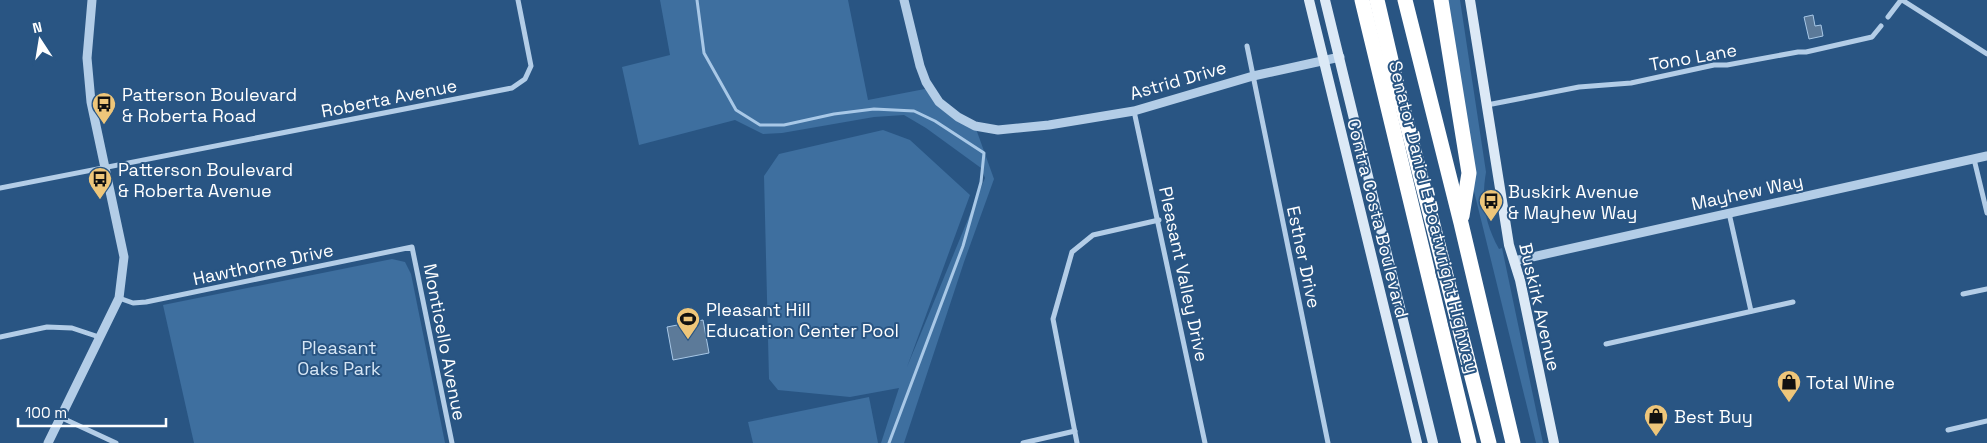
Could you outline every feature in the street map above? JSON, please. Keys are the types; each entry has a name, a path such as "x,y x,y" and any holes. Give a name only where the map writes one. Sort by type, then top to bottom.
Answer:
{"highway":[{"name":"Senator Daniel E Boatwright Highway","path":"1362,0 1469,443"},
{"path":"1377,0 1489,443"},
{"name":"Senator Daniel E Boatwright Highway","path":"1405,0 1461,223 1513,443"},
{"path":"1441,0 1469,173 1461,223"}],"main road":[{"name":"Contra Costa Boulevard","path":"1309,0 1417,443"},
{"name":"Contra Costa Boulevard","path":"1325,0 1433,443"},
{"name":"Buskirk Avenue","path":"1470,0 1508,236 1520,280 1554,443"}],"street":[{"path":"48,443 119,298 124,257 91,102 87,58 92,0"},
{"name":"Roberta Avenue","path":"0,188 104,166 512,88 525,79 531,66 518,0"},
{"name":"Astrid Drive","path":"904,0 920,66 926,82 940,102 958,117 974,126 998,130 1049,125 1134,110 1253,76 1340,57"},
{"path":"1888,17 1901,0 1987,54"},
{"name":"Tono Lane","path":"1486,106 1579,87 1631,83 1714,65 1727,65 1806,52 1872,37 1881,26"},
{"name":"Esther Drive","path":"1247,46 1328,443"},
{"name":"Pleasant Valley Drive","path":"1134,110 1206,443"},
{"name":"Mayhew Way","path":"1514,261 1987,156"},
{"path":"1974,159 1987,213"},
{"path":"1729,213 1751,311"},
{"path":"1077,443 1053,320 1072,252 1093,234 1159,220"},
{"name":"Hawthorne Drive","path":"119,298 134,303 146,302 412,247"},
{"name":"Monticello Avenue","path":"412,247 452,443"},
{"path":"1963,294 1987,288"},
{"path":"1606,344 1793,302"},
{"path":"0,337 47,327 72,328 99,337"},
{"path":"60,417 116,443"},
{"path":"1948,430 1987,421"},
{"path":"1023,443 1074,431"}],"green space":[{"path":"660,0 848,0 868,100 930,88 940,102 975,126 994,179 964,262 904,443 881,443 899,388 850,397 778,390 769,379 764,176 779,154 883,130 910,140 970,195 907,367 985,178 981,168 926,128 904,115 874,117 782,133 763,134 735,120 639,145 622,67 670,55"},
{"path":"1441,0 1460,0 1486,172 1485,212 1494,239 1499,249 1502,248 1543,443 1536,443 1471,179"},
{"name":"Pleasant Oaks Park","path":"392,259 405,262 411,274 445,443 194,443 163,305"},
{"path":"869,397 878,443 753,443 748,422"}],"shaded area":[{"path":"1813,15 1815,26 1821,25 1823,36 1809,39 1804,17"},
{"name":"Pleasant Hill Education Center Pool","path":"703,320 709,353 673,360 667,327"}],"waterway":[{"path":"697,0 704,53 736,110 760,125 784,125 834,114 874,109 914,111 935,121 984,153 981,182 963,246 889,443"}],"place":[{"name":"Patterson Boulevard & Roberta Road","path":"104,125"},
{"name":"Patterson Boulevard & Roberta Avenue","path":"100,200"},
{"name":"Buskirk Avenue & Mayhew Way","path":"1491,222"},
{"name":"Pleasant Hill Education Center Pool","path":"688,340"},
{"name":"Total Wine","path":"1789,403"},
{"name":"Best Buy","path":"1656,437"}]}
